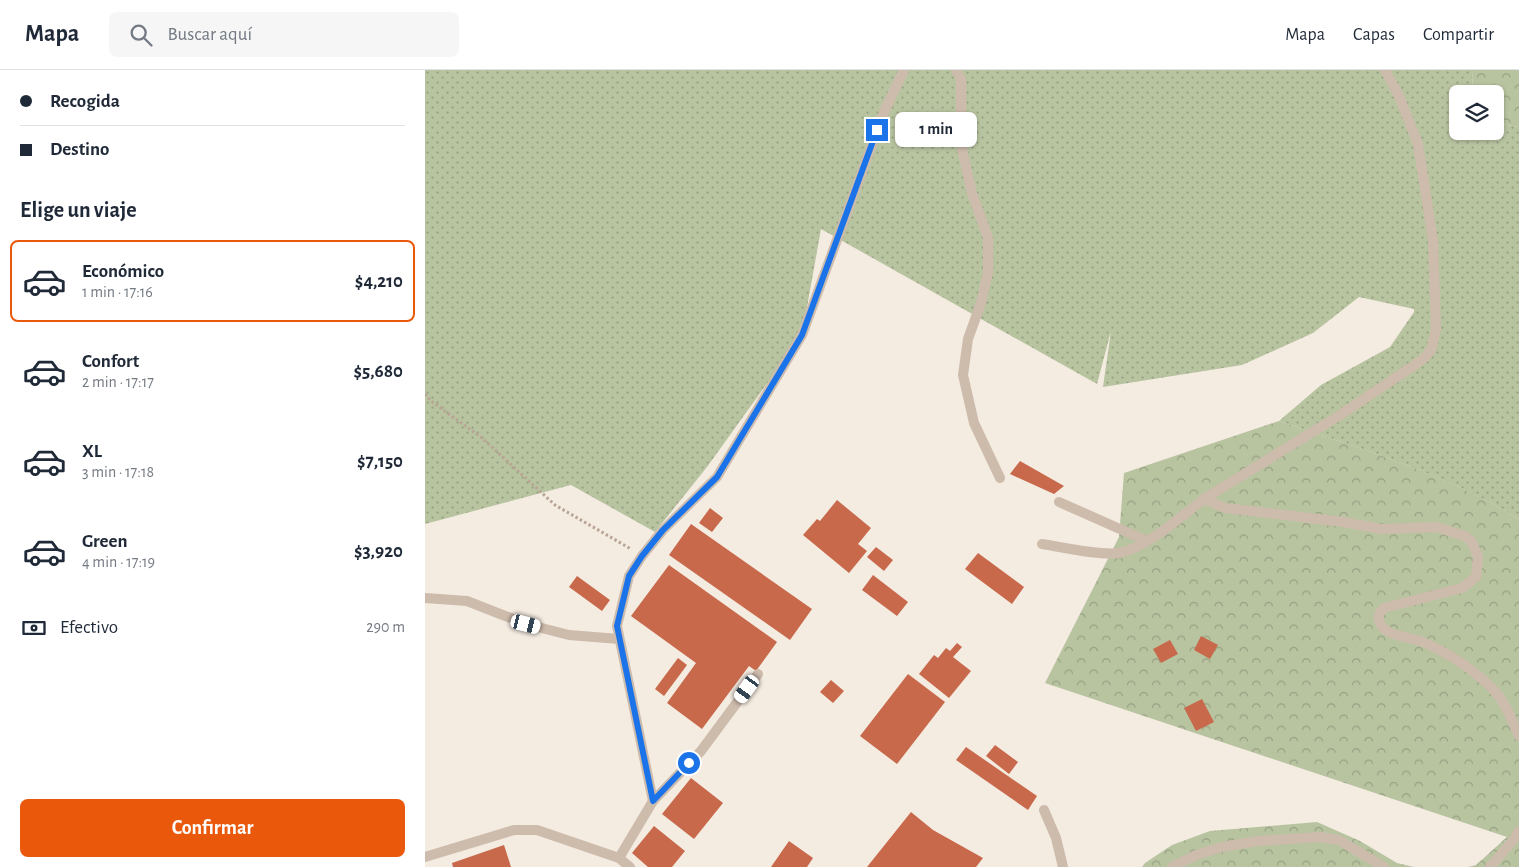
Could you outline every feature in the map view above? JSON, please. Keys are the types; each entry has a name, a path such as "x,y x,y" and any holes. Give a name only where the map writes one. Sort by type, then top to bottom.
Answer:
{"lane":[{"path":"653,801 617,626 629,576 663,530 717,477 802,335 884,112 904,70"},
{"path":"956,70 961,79 961,145 971,193 988,238 988,272 981,303 968,338 963,375 974,423 1000,478"},
{"path":"1042,544 1089,552 1118,553 1135,548 1204,499 1340,415 1423,359 1431,350 1436,330 1433,241 1418,144 1399,96 1385,70"},
{"path":"1204,499 1218,506 1235,509 1381,529 1436,527 1465,536 1472,542 1478,557 1476,577 1471,583 1462,588 1384,608 1378,618 1381,626 1391,632 1422,642 1449,655 1478,676 1499,696 1519,736"},
{"path":"1059,502 1147,541"},
{"path":"425,598 467,601 526,624 569,635 619,639"},
{"path":"619,858 653,801 701,751 758,674"},
{"path":"1044,810 1056,838 1063,867"},
{"path":"425,857 514,830 537,830 619,858 630,867"},
{"path":"1490,867 1515,838 1519,830"},
{"path":"1173,867 1196,855 1221,847 1258,841 1319,837 1339,840 1384,867"}],"path":[{"path":"425,394 431,401 483,438 555,505 642,556"}],"green space":[{"path":"425,70 1472,70 1473,85 1449,85 1449,140 1504,140 1504,124 1519,127 1519,519 1491,503 1432,475 1279,421 1321,385 1390,347 1414,312 1414,309 1359,297 1313,333 1242,365 1103,387 1111,331 1097,384 821,229 802,335 707,467 655,532 571,485 425,524"},
{"path":"1472,70 1519,70 1519,127 1504,124 1504,85 1473,85"},
{"path":"1279,421 1432,475 1462,488 1519,519 1519,867 1468,867 1476,865 1507,837 1045,683 1119,537 1124,473"},
{"path":"1317,822 1360,841 1397,863 1414,867 1142,867 1172,845 1210,831"}],"building":[{"path":"1020,461 1064,486 1054,494 1010,474"},
{"path":"837,500 871,528 858,544 867,551 849,573 803,535 817,519 820,521"},
{"path":"710,508 723,518 712,532 699,523"},
{"path":"691,524 812,609 790,640 669,555"},
{"path":"876,547 893,560 884,571 867,557"},
{"path":"978,553 1024,587 1012,604 965,569"},
{"path":"669,565 777,642 756,671 749,666 702,729 667,703 696,663 631,616"},
{"path":"873,575 908,602 897,616 862,590"},
{"path":"577,576 610,600 602,611 569,587"},
{"path":"1201,636 1218,645 1210,659 1194,650"},
{"path":"1170,640 1178,654 1161,663 1153,649"},
{"path":"957,643 962,647 953,657 971,671 949,698 919,674 934,655 938,658 946,648 950,651"},
{"path":"678,658 687,665 664,696 655,689"},
{"path":"908,674 945,702 897,764 860,736"},
{"path":"831,680 844,691 833,703 820,692"},
{"path":"1202,699 1214,722 1196,731 1184,708"},
{"path":"995,745 1018,762 1009,774 986,756"},
{"path":"966,747 1037,796 1028,810 956,760"},
{"path":"691,778 723,803 694,839 662,814"},
{"path":"911,812 933,830 983,858 976,867 867,867"},
{"path":"654,826 685,851 672,867 648,867 632,853"},
{"path":"789,841 813,858 807,867 771,867"},
{"path":"504,845 511,867 453,867 452,863"}],"route":[{"path":"689,763 653,801 617,626 629,576 663,530 717,477 802,335 877,130"}]}
